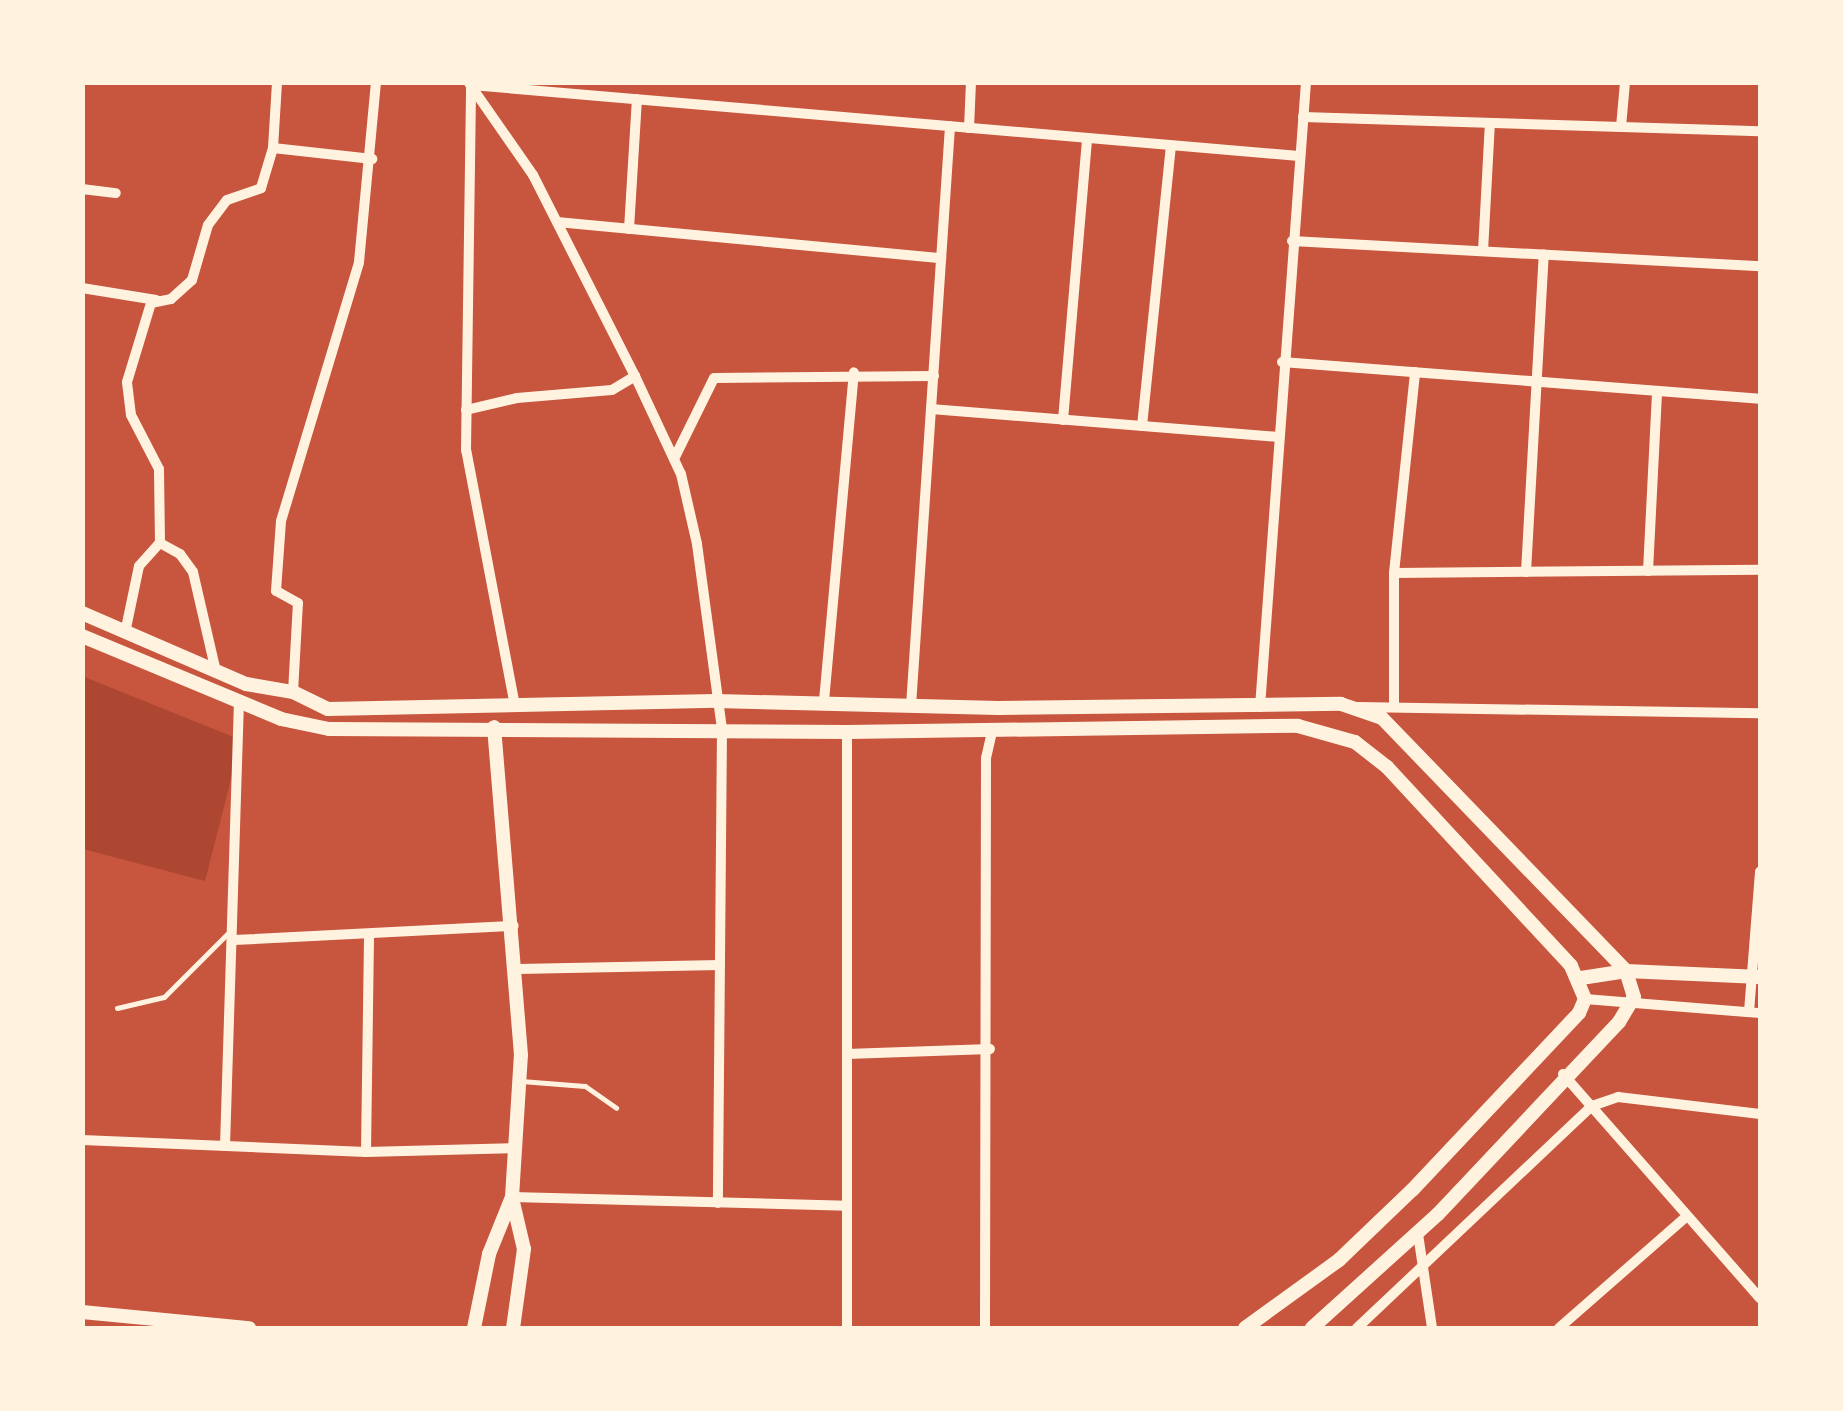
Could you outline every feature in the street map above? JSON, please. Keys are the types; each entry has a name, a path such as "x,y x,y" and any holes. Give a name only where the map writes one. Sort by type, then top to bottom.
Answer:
{"main road":[{"path":"82,613 216,672 293,692 328,709 716,701 911,706 1358,707 1392,726 1562,911 1626,970 1634,984 1632,1003 1418,1234 1312,1328"},
{"path":"82,636 240,701 329,729 992,732 1298,726 1337,734 1387,767 1581,978 1584,999 1580,1012 1412,1190 1339,1260 1245,1328"},
{"path":"474,1328 489,1254 512,1197 516,1148 518,969 494,727"},
{"path":"1581,978 1626,970 1756,977"},
{"path":"512,1197 524,1249 513,1328"},
{"path":"82,1312 249,1328"}],"street":[{"path":"82,288 171,299 192,280 208,225 232,197 258,192 273,148 277,82"},
{"path":"293,692 298,603 276,590 281,520 355,278 372,159 376,82"},
{"path":"593,96 596,82"},
{"path":"969,128 971,82"},
{"path":"1260,707 1276,437 1306,82"},
{"path":"1621,127 1625,82"},
{"path":"470,84 1300,156"},
{"path":"470,84 492,108 557,222 634,376 674,459 697,544 722,728 718,1203"},
{"path":"470,84 466,450 515,706"},
{"path":"629,229 637,99"},
{"path":"1303,117 1760,131"},
{"path":"1483,251 1490,123"},
{"path":"911,706 950,126"},
{"path":"1064,420 1087,138"},
{"path":"1142,426 1171,145"},
{"path":"273,148 372,159"},
{"path":"82,189 116,193"},
{"path":"557,222 941,258"},
{"path":"1292,241 1760,266"},
{"path":"1526,572 1544,254"},
{"path":"125,633 139,566 160,543 159,469 130,414 126,390 156,300"},
{"path":"1282,362 1760,399"},
{"path":"674,459 714,378 854,372 934,376"},
{"path":"824,701 854,372"},
{"path":"1394,704 1394,574 1415,372"},
{"path":"466,410 517,398 612,390 634,376"},
{"path":"1648,571 1657,391"},
{"path":"931,409 1276,437"},
{"path":"160,543 180,554 192,572 216,672"},
{"path":"1394,574 1760,570"},
{"path":"225,1146 240,701"},
{"path":"1358,707 1394,704 1760,713"},
{"path":"847,1328 848,732"},
{"path":"986,1328 990,1049 986,758 992,732"},
{"path":"1584,999 1755,1012 1760,871"},
{"path":"234,940 369,938 515,926"},
{"path":"366,1152 369,938"},
{"path":"518,969 720,964"},
{"path":"847,1054 990,1049"},
{"path":"1563,1074 1760,1298"},
{"path":"1357,1328 1592,1106 1618,1096 1760,1114"},
{"path":"82,1140 366,1152 516,1148"},
{"path":"512,1197 848,1206"},
{"path":"1559,1328 1686,1218"},
{"path":"1418,1234 1432,1328"}],"lane":[{"path":"117,1008 164,997 235,926"},
{"path":"518,1080 585,1086 616,1108"}],"shaded area":[{"path":"82,676 241,740 205,881 83,849"}]}
